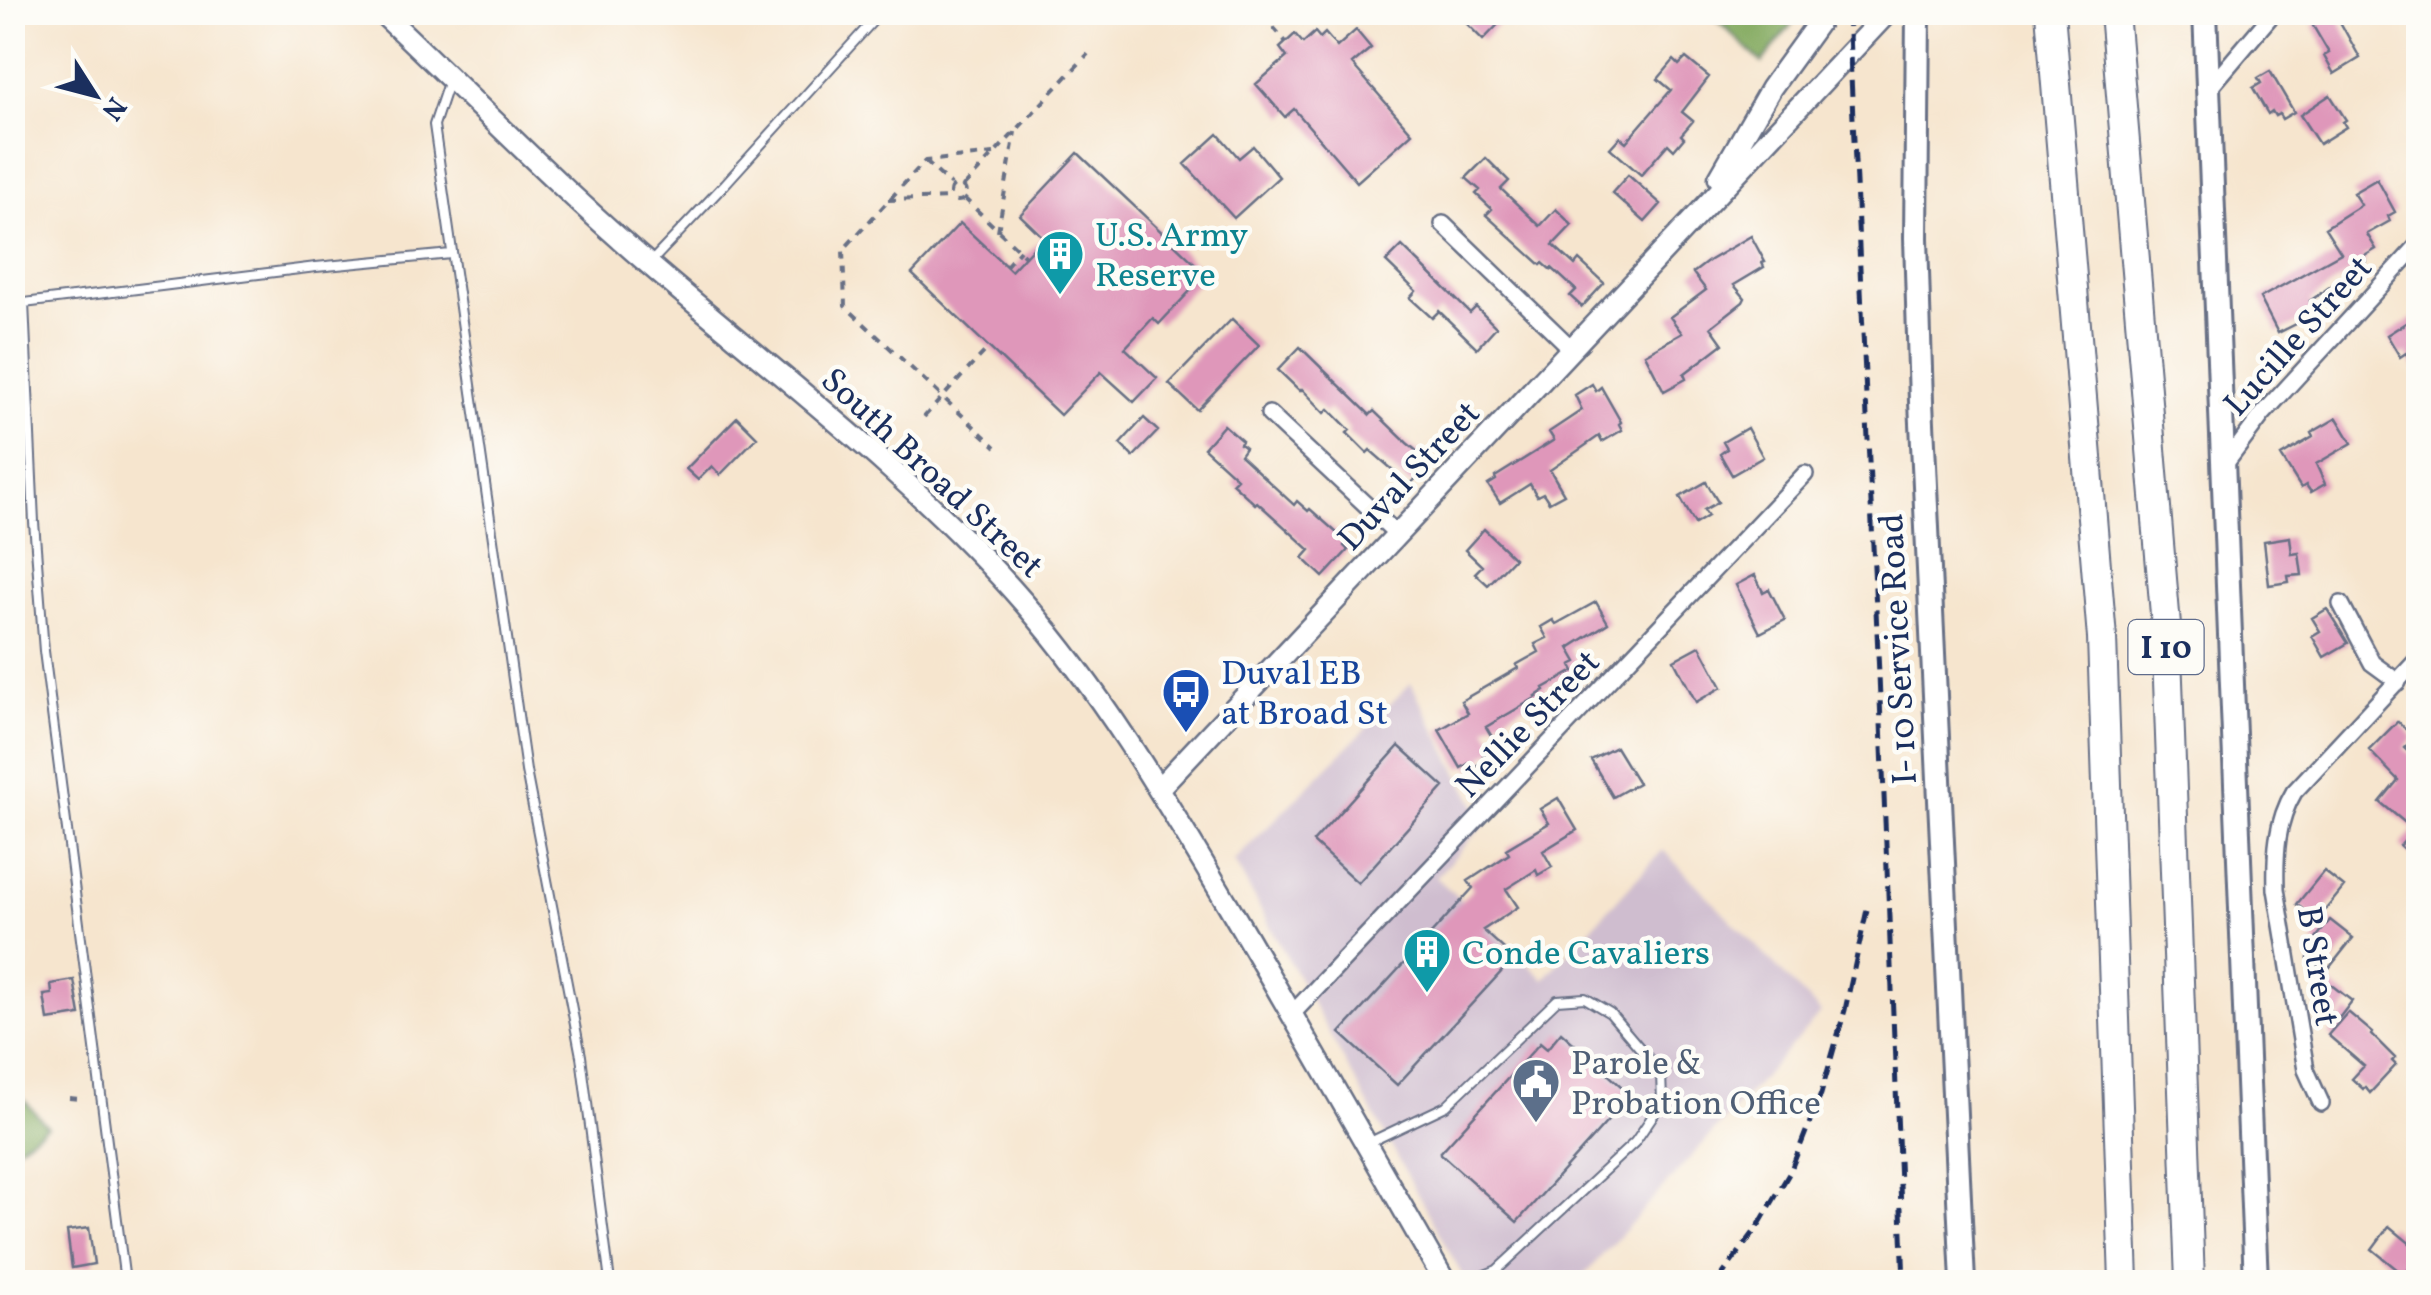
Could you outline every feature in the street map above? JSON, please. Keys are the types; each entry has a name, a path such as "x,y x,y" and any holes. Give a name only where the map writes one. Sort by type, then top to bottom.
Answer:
{"highway":[{"name":"I 10","path":"2050,12 2102,638 2124,1282"},
{"name":"I 10","path":"2114,12 2166,626 2190,1282"}],"main road":[{"name":"I- 10 Service Road","path":"1918,12 1916,238 1921,402 1962,1282"},
{"path":"2204,12 2256,1282"}],"street":[{"name":"South Broad Street","path":"382,12 649,264 856,436 960,534 1026,604 1120,727 1159,788 1445,1282"},
{"name":"Duval Street","path":"1704,206 1771,88 1826,12"},
{"name":"Duval Street","path":"1159,788 1888,12"},
{"path":"2208,90 2274,12"},
{"path":"1443,224 1572,349"},
{"name":"Lucille Street","path":"2223,467 2262,416 2418,245"},
{"path":"1269,414 1397,534"},
{"name":"Nellie Street","path":"1292,1014 1805,474"},
{"path":"2342,604 2372,663 2398,682 2417,665"},
{"name":"B Street","path":"2321,1104 2306,1070 2276,889 2278,834 2294,792 2398,682"}],"lane":[{"path":"649,264 881,12"},
{"path":"450,78 434,125 451,254 526,771 580,1056 610,1282"},
{"path":"126,1282 44,651 24,302 451,254"},
{"path":"1366,1144 1446,1106 1557,1000 1585,998 1610,1013 1662,1073 1662,1102 1635,1142 1497,1270 1468,1282"}],"path":[{"path":"1264,16 1286,42"},
{"path":"964,186 1088,54"},
{"path":"998,230 1015,132"},
{"path":"994,154 924,161 843,250 845,306 996,447"},
{"path":"924,161 952,186"},
{"path":"952,186 964,186"},
{"path":"951,198 952,186"},
{"path":"888,200 959,201 964,198 964,186"},
{"path":"964,198 1025,256"},
{"path":"1006,266 1020,250"},
{"path":"924,417 988,347"},
{"path":"70,1098 82,1099"}],"shaded area":[{"path":"1411,683 1485,824 1436,877 1544,979 1663,850 1821,1013 1578,1282 1466,1282 1234,861"}],"green space":[{"path":"1710,13 1800,13 1762,63"},
{"path":"13,1091 47,1126 13,1150"}],"building":[{"path":"1478,12 1510,12 1483,40 1467,24"},
{"path":"2317,12 2335,13 2360,58 2334,74 2324,56 2329,53 2313,26 2322,20"},
{"path":"1356,30 1371,48 1352,64 1412,133 1357,182 1294,109 1285,117 1256,84 1287,57 1280,48 1295,34 1303,43 1315,32 1320,38 1325,33 1337,47"},
{"path":"1686,58 1709,77 1682,112 1693,121 1674,150 1668,144 1641,175 1610,148 1620,137 1626,142 1671,90 1658,79 1674,60 1679,65"},
{"path":"2270,71 2294,112 2282,119 2272,111 2268,114 2253,88 2261,83 2258,78"},
{"path":"2330,95 2346,120 2346,127 2319,144 2300,115"},
{"path":"1218,134 1239,158 1253,146 1279,177 1234,218 1185,164"},
{"name":"U.S. Army Reserve","path":"1078,153 1206,274 1159,324 1153,318 1125,348 1157,378 1134,402 1101,372 1060,415 912,274 960,223 1011,271 1043,237 1020,215"},
{"path":"1486,158 1509,181 1501,189 1540,226 1556,209 1572,225 1553,245 1575,265 1579,260 1604,283 1582,307 1570,296 1576,290 1552,268 1541,265 1486,215 1492,209 1476,194 1480,190 1466,178"},
{"path":"1628,175 1661,204 1645,222 1612,193"},
{"path":"2377,179 2395,212 2388,216 2390,221 2367,234 2376,249 2363,257 2366,261 2310,301 2316,314 2278,333 2260,298 2341,253 2325,228 2361,205 2353,193"},
{"path":"1751,236 1764,267 1734,285 1745,298 1743,302 1711,327 1723,344 1684,374 1686,379 1664,391 1645,354 1682,333 1670,317 1706,290 1693,273"},
{"path":"1402,246 1470,313 1476,307 1496,327 1477,348 1439,311 1432,318 1410,298 1416,291 1386,262"},
{"path":"2418,315 2418,373 2406,353 2400,357 2387,335"},
{"path":"1232,319 1259,345 1197,410 1169,384"},
{"path":"1300,347 1370,415 1374,411 1430,462 1410,485 1370,450 1367,453 1329,409 1325,413 1278,370"},
{"path":"1592,384 1596,391 1601,387 1622,430 1602,442 1599,436 1550,470 1564,494 1549,502 1543,493 1537,496 1530,484 1500,503 1488,485 1554,440 1549,432 1582,410 1575,395"},
{"path":"737,417 757,437 720,475 712,466 698,480 686,469"},
{"path":"1144,418 1158,431 1133,457 1120,444"},
{"path":"2337,418 2352,443 2316,464 2325,484 2311,492 2306,485 2301,488 2281,456"},
{"path":"1224,425 1242,441 1240,444 1245,448 1240,455 1294,505 1297,501 1310,509 1347,542 1344,546 1348,550 1323,577 1303,558 1310,550 1232,483 1237,478 1204,448"},
{"path":"1747,428 1763,457 1732,475 1720,454 1727,449 1723,442"},
{"path":"1706,482 1718,502 1704,510 1708,516 1695,524 1680,497"},
{"path":"1484,529 1514,558 1488,585 1475,573 1482,566 1465,550"},
{"path":"2290,537 2292,554 2299,553 2302,575 2288,576 2289,582 2269,585 2264,541"},
{"path":"1755,575 1763,592 1769,589 1785,620 1760,633 1736,585"},
{"path":"1596,602 1608,623 1569,648 1577,662 1571,665 1574,671 1486,727 1498,747 1471,769 1468,764 1461,768 1439,730 1468,713 1461,701 1539,652 1535,644 1547,638 1541,627 1553,620 1556,624"},
{"path":"2327,609 2348,643 2324,657 2312,636 2320,631 2312,618"},
{"path":"1700,646 1722,687 1696,702 1674,660"},
{"path":"2398,721 2414,738 2404,748 2418,761 2418,862 2400,846 2414,830 2380,802 2398,780 2369,750"},
{"path":"1399,746 1444,787 1358,883 1313,842"},
{"path":"1616,747 1638,783 1613,797 1591,760"},
{"name":"Conde Cavaliers","path":"1558,798 1577,830 1543,851 1552,867 1538,875 1536,870 1506,889 1518,907 1483,930 1514,958 1397,1085 1340,1033 1473,888 1468,881 1509,854 1506,849 1549,823 1540,809"},
{"path":"2324,871 2344,887 2317,920 2297,904"},
{"path":"2330,920 2353,938 2326,972 2308,958 2318,946 2313,942"},
{"path":"74,980 80,1015 48,1020 44,995 52,994 51,984"},
{"path":"2330,984 2352,1001 2339,1018 2317,1001"},
{"path":"2348,1012 2395,1058 2392,1061 2396,1065 2370,1093 2352,1079 2364,1066 2328,1035"},
{"name":"Parole & Probation Office","path":"1561,1032 1631,1095 1517,1222 1440,1153 1540,1043 1547,1049"},
{"path":"2389,1226 2418,1250 2418,1257 2404,1275 2372,1249"},
{"path":"89,1228 94,1264 72,1268 67,1231"}],"railway":[{"path":"1848,12 1904,1282"},
{"path":"1717,1282 1757,1228 1790,1172 1821,1094 1845,1010 1868,905"}],"place":[{"name":"U.S. Army Reserve","path":"1060,296"},
{"name":"Duval EB at Broad St","path":"1186,734"},
{"name":"Conde Cavaliers","path":"1427,994"},
{"name":"Parole & Probation Office","path":"1536,1124"}]}
